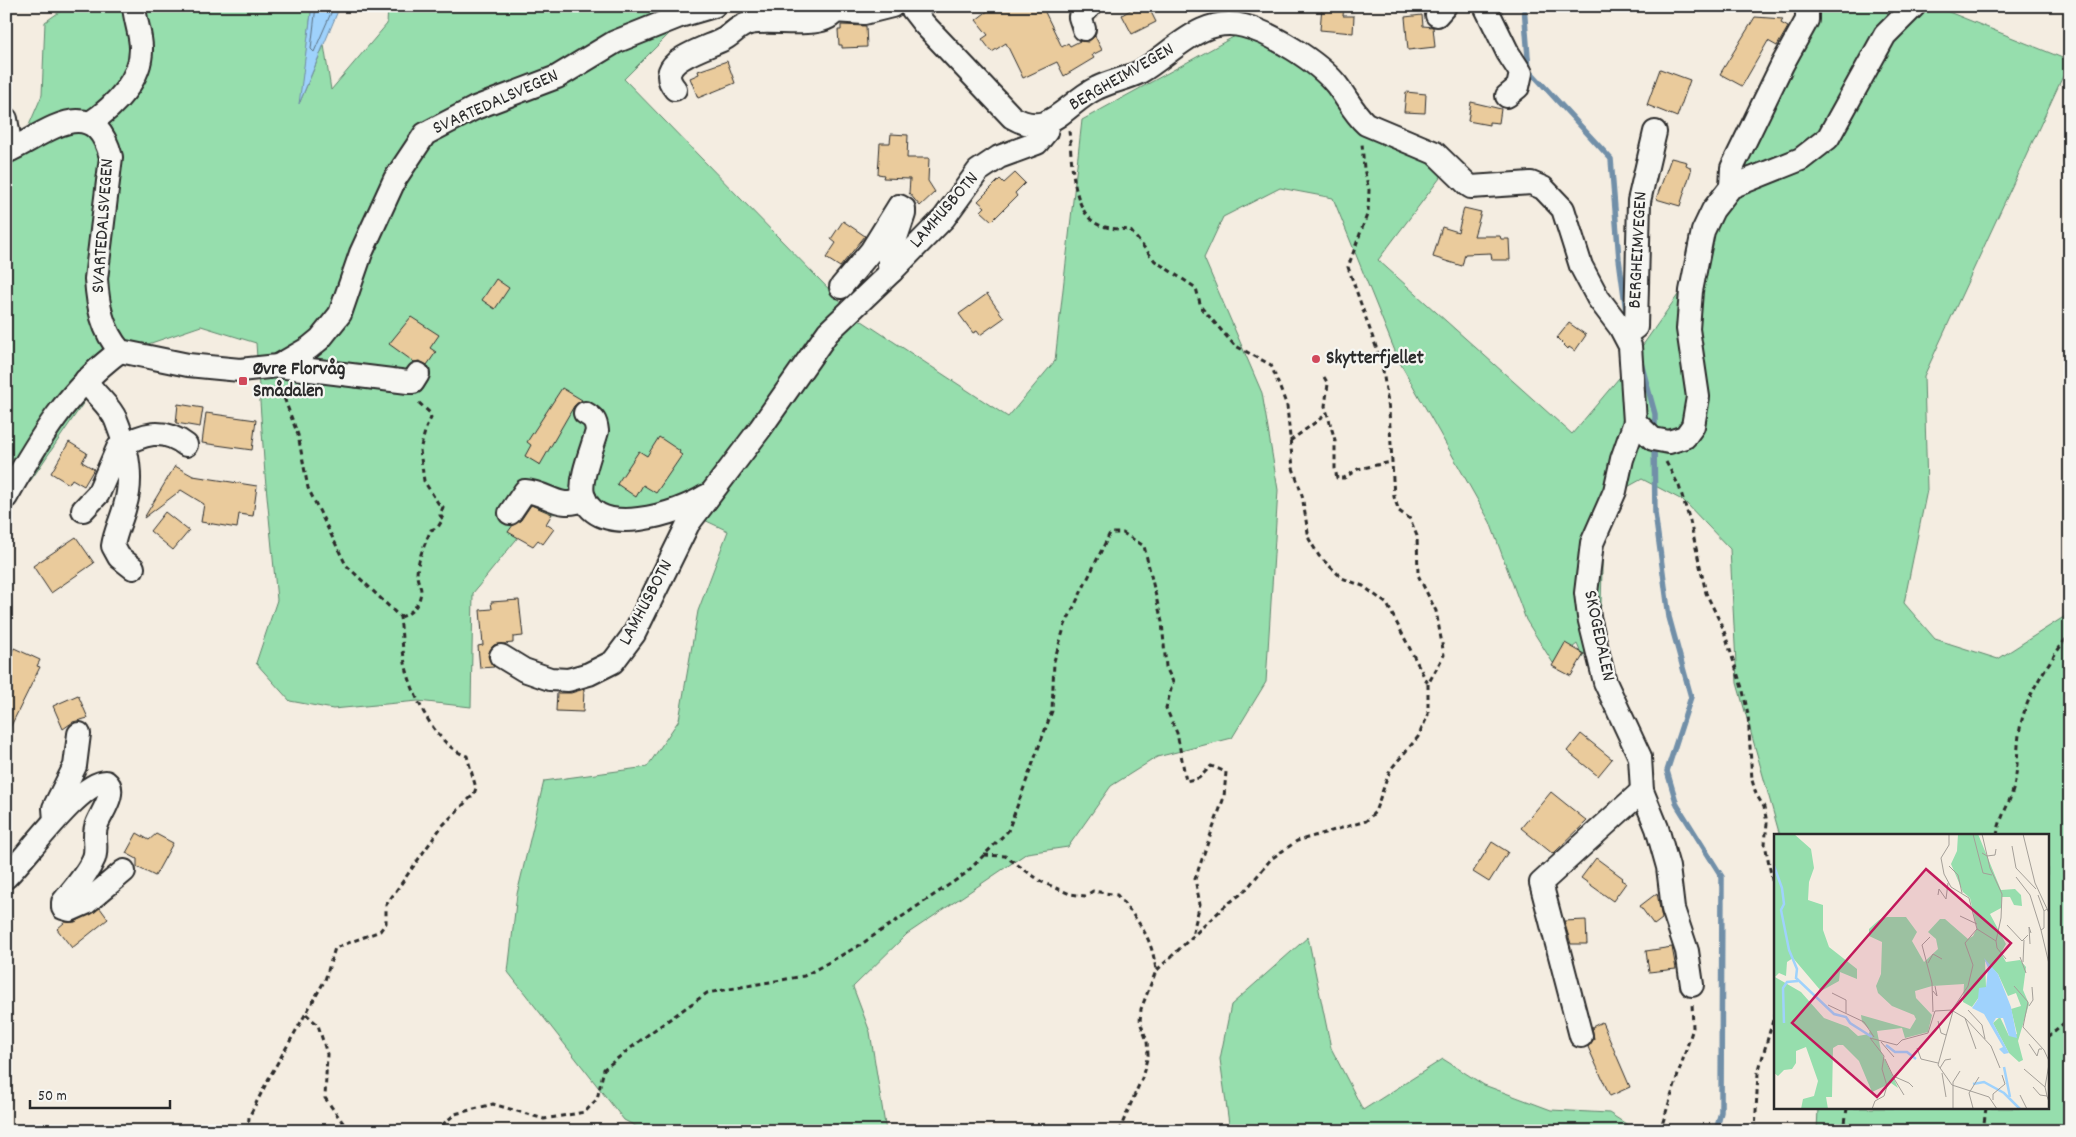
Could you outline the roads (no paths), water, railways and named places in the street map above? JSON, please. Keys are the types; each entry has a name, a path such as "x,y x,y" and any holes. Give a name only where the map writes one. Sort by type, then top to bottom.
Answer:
{"street":[{"path":"6,119 8,149 59,124 79,120 90,122 112,106 127,89 139,68 142,50 134,6"},
{"name":"SVARTEDALSVEGEN","path":"273,367 320,339 340,314 361,253 395,178 425,134 475,108 557,77 615,42 680,16 714,6"},
{"path":"791,6 834,12 864,13 892,6"},
{"name":"BERGHEIMVEGEN","path":"910,6 924,24 1012,117 1029,125 1048,123 1097,88 1128,78 1141,71 1193,34 1210,26 1224,24 1243,26 1264,34 1315,64 1336,84 1357,116 1366,124 1435,153 1457,177 1471,187 1501,187 1531,183 1543,188 1563,209 1581,266 1598,298 1625,335 1632,356 1635,422"},
{"path":"1084,29 1080,17 1090,6"},
{"path":"1485,6 1508,53 1521,73 1518,87 1507,96"},
{"path":"1635,422 1653,439 1669,442 1679,440 1693,426 1698,397 1688,329 1690,291 1703,230 1713,210 1731,187 1801,159 1828,138 1885,35 1914,6"},
{"path":"1731,187 1732,168 1782,65 1807,20 1809,8"},
{"path":"675,89 669,82 668,76 670,69 677,62 724,39 742,25 767,21 818,22 832,16 834,12"},
{"name":"SVARTEDALSVEGEN","path":"90,122 98,128 108,144 111,156 96,279 98,300 105,326 111,340 120,351 188,365 240,370 273,367 413,382 418,374"},
{"name":"LAMHUSBOTN","path":"501,656 524,670 550,679 568,680 589,674 613,662 634,634 688,524 828,332 944,218 978,171 999,157 1037,143 1046,132 1048,123"},
{"name":"BERGHEIMVEGEN","path":"1625,335 1636,327 1639,201 1655,132"},
{"name":"LAMHUSBOTN","path":"840,287 872,251 890,216 899,206 904,209 904,214 890,259 889,266 892,271"},
{"path":"6,497 44,431 86,380 120,351"},
{"path":"86,380 90,389 113,414 124,445 129,467 130,486 113,546 119,557 132,568"},
{"path":"510,513 525,491 532,492 551,501 573,505 585,499 583,486 597,431 594,418 586,413"},
{"name":"SKOGEDALEN","path":"1635,422 1622,459 1615,491 1592,543 1586,581 1589,617 1606,682 1640,757 1642,791 1657,828 1668,867 1673,909 1687,952 1692,985"},
{"path":"83,510 98,494 118,448 156,433 166,433 186,445"},
{"name":"LAMHUSBOTN","path":"585,499 594,511 601,516 612,519 650,519 687,507 713,492"},
{"path":"56,821 54,808 75,766 79,734"},
{"path":"6,877 21,863 39,837 92,784 106,782 109,784 109,796 96,825 94,835 95,856 86,873 63,902 65,910 77,908 86,903 124,872"},
{"path":"1581,1036 1541,883 1642,791"}],"water":[{"path":"312,6 340,6 299,104"}],"waterway":[{"path":"1524,6 1529,70 1611,159 1619,259 1626,311"},
{"path":"1641,363 1655,414 1655,432"},
{"path":"1654,443 1655,513 1669,617 1691,697 1667,771 1677,805 1722,877 1721,1112 1716,1131"}],"place":[{"name":"Skytterfjellet","path":"1316,359"},
{"name":"Øvre Florvåg Smådalen","path":"243,381"}]}
